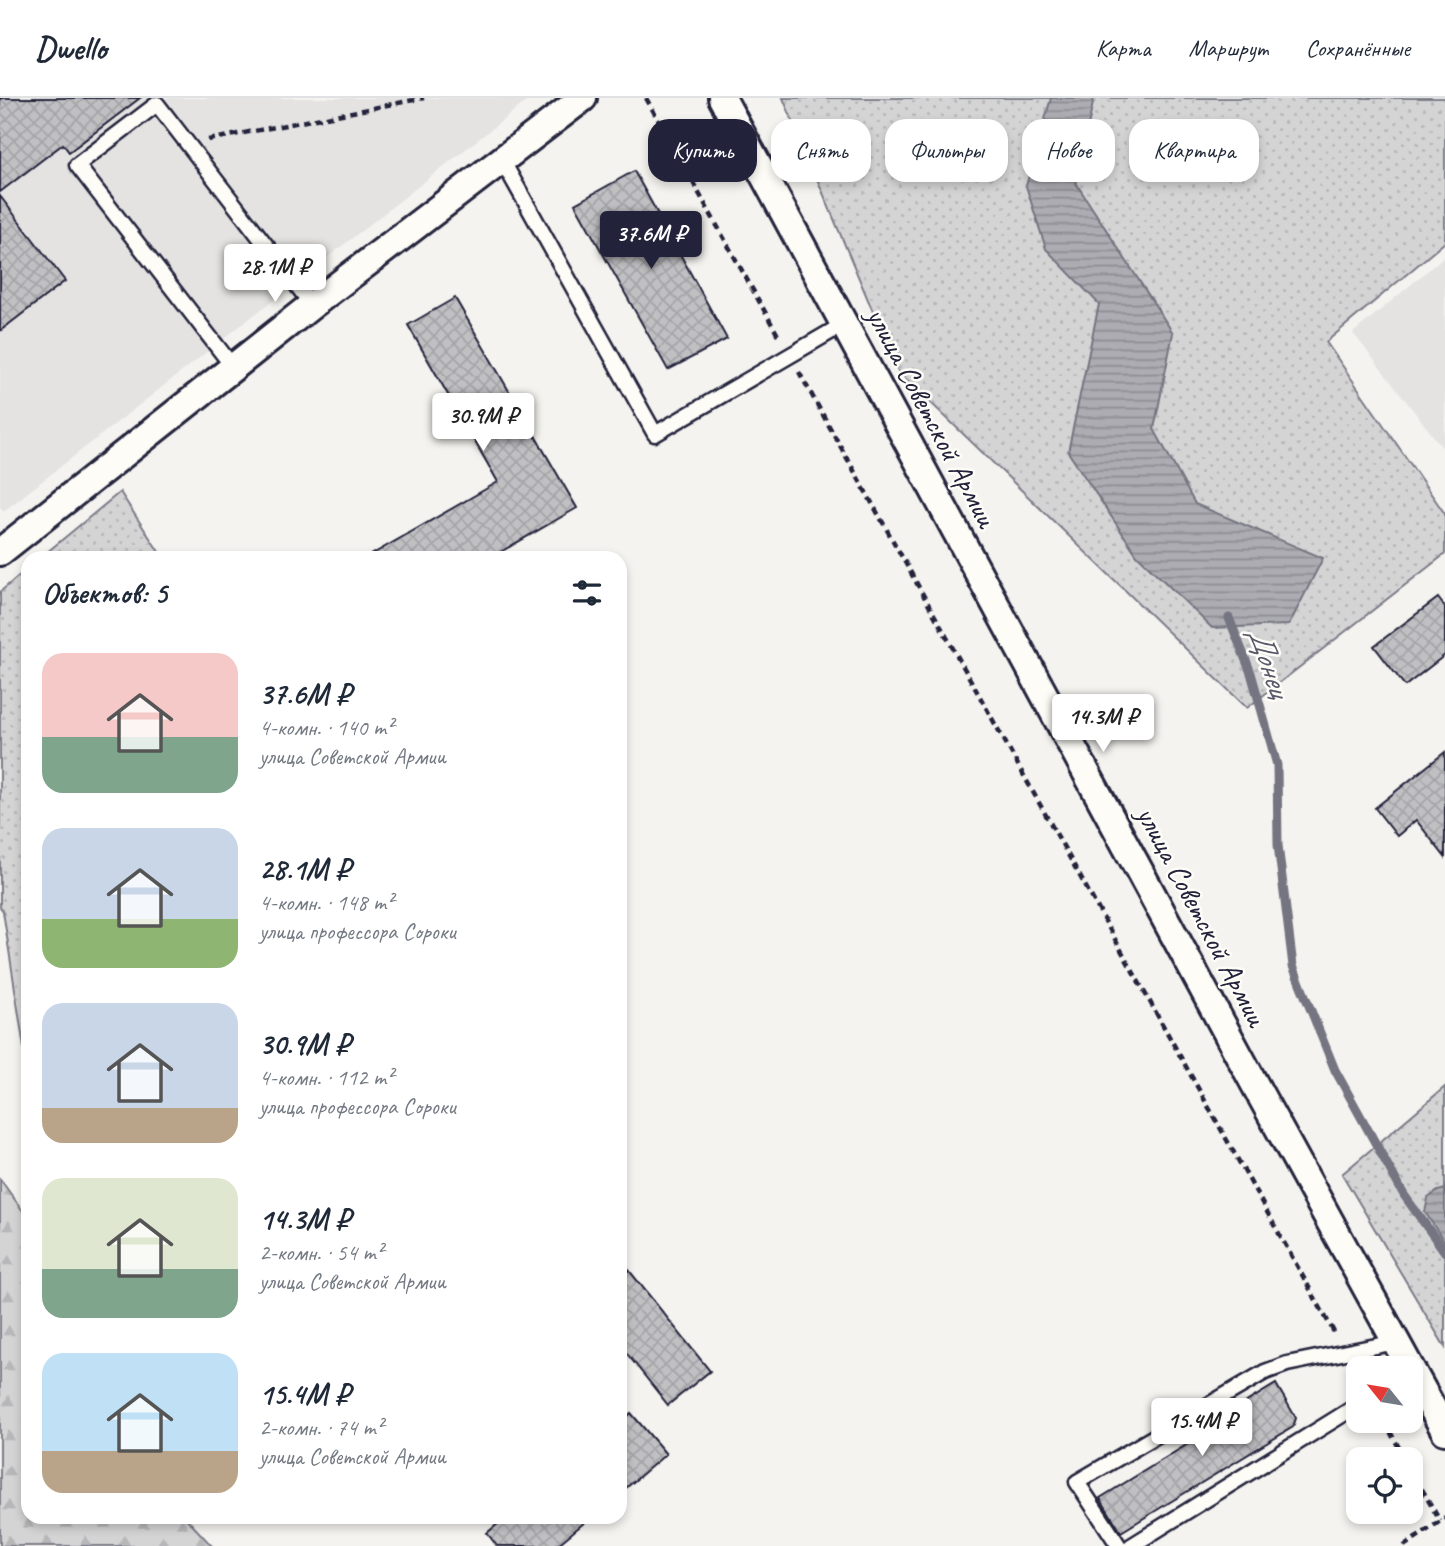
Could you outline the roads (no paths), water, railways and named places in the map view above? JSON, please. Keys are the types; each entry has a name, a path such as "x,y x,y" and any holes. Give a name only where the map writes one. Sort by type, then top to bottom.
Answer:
{"street":[{"path":"0,552 312,305 583,98"},
{"name":"улица Советской Армии","path":"722,98 1403,1356"},
{"name":"улица Советской Армии","path":"1423,1393 1445,1432"}],"lane":[{"path":"233,367 77,164 157,104 312,305"},
{"path":"502,160 655,434 844,324"},
{"path":"1119,1546 1077,1482 1265,1373 1287,1364 1396,1342"},
{"path":"1130,1546 1346,1412"}],"waterway":[{"name":"Донец","path":"1229,618 1251,673 1277,765 1278,845 1293,966 1335,1070 1404,1195 1445,1252"}]}
